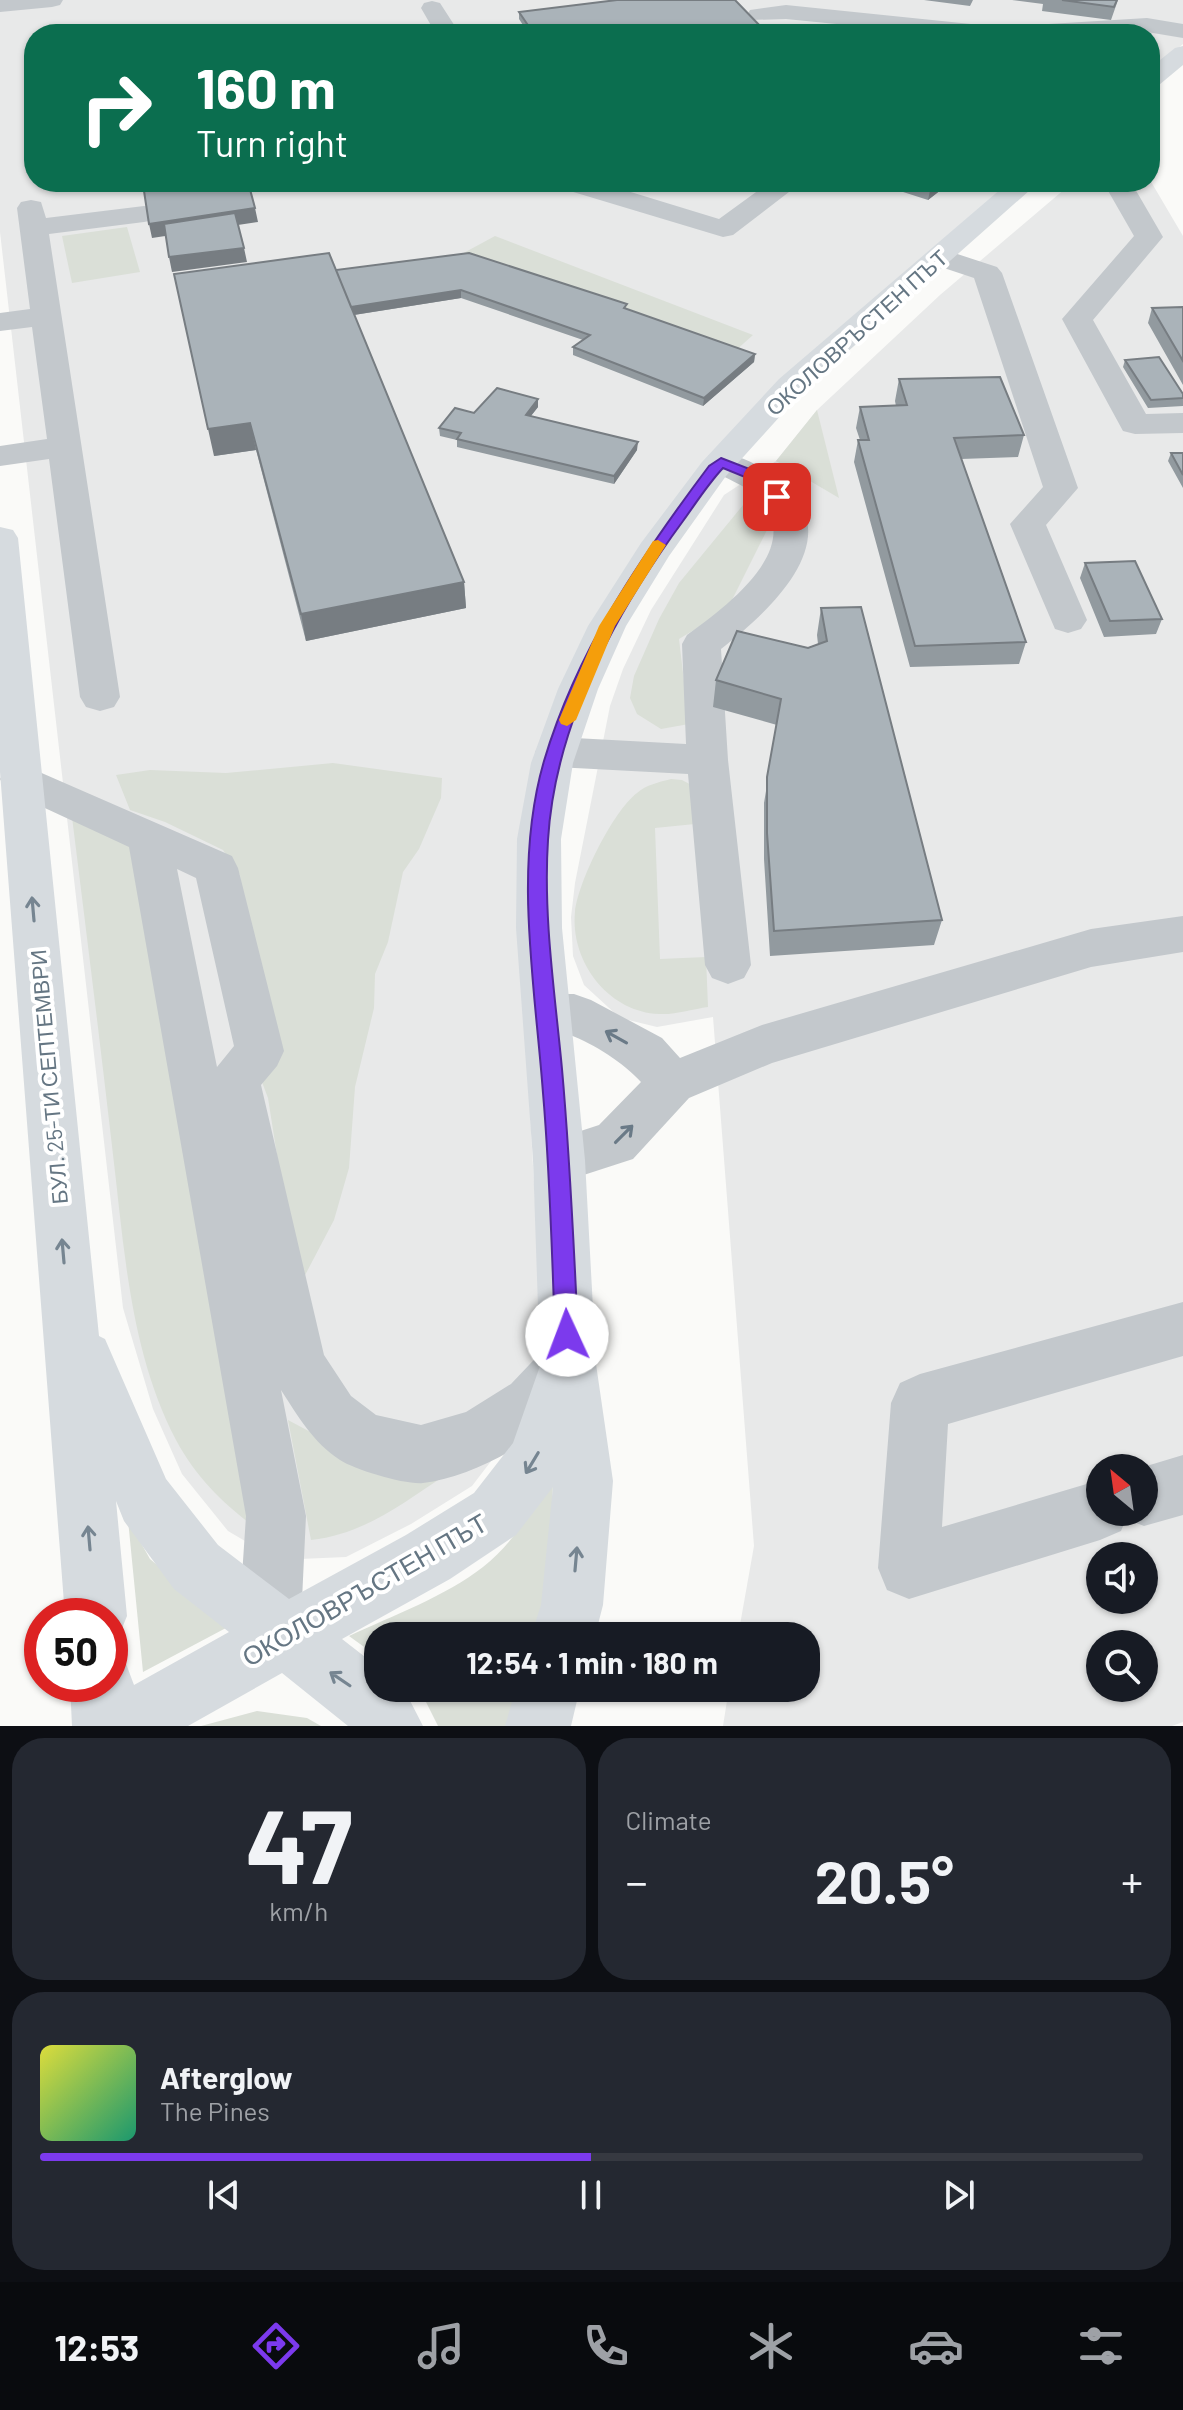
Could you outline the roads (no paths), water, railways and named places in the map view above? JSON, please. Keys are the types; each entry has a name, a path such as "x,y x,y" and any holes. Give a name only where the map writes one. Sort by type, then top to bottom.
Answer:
{"main road":[{"path":"1160,72 1183,53"},
{"name":"ОКОЛОВРЪСТЕН ПЪТ","path":"567,1622 572,1605 583,1481 568,1364 559,1160 539,928 539,839 556,752 578,689 607,626 654,551 721,462 790,386 1014,192"},
{"name":"БУЛ. 25-ТИ СЕПТЕМВРИ","path":"0,538 94,1598"},
{"path":"69,1323 145,1500 196,1567 352,1687 381,1712 390,1726"},
{"name":"ОКОЛОВРЪСТЕН ПЪТ","path":"130,1726 277,1628 428,1557 495,1514 537,1460 568,1364"},
{"path":"103,1702 105,1726"},
{"path":"538,1726 544,1702"}],"street":[{"path":"0,5 52,0"},
{"path":"432,8 442,24"},
{"path":"758,15 786,12 910,24"},
{"path":"844,24 853,18"},
{"path":"1160,27 1183,31"},
{"path":"611,192 723,229 774,192"},
{"path":"1123,192 1149,237 1077,319 1135,424 1183,423"},
{"path":"100,697 32,218 144,214"},
{"path":"939,257 987,273 1061,488 1028,524 1068,620"},
{"path":"0,322 45,316"},
{"path":"0,456 63,447"},
{"path":"721,462 755,476 777,497 789,514 792,531 789,555 770,584 739,617 701,644 707,760 728,965"},
{"path":"556,752 707,760"},
{"path":"21,779 216,868 260,1051 235,1080 298,1366 331,1416 363,1441 421,1454 479,1437 531,1404 568,1364"},
{"path":"149,836 276,1516 277,1628"},
{"path":"559,1160 615,1143 672,1083 762,1046 1091,948 1177,944"},
{"path":"548,1014 574,1014 645,1053 672,1083"},
{"path":"1086,1514 909,1568 920,1403 1183,1329"},
{"path":"1158,1492 1183,1485"}]}
